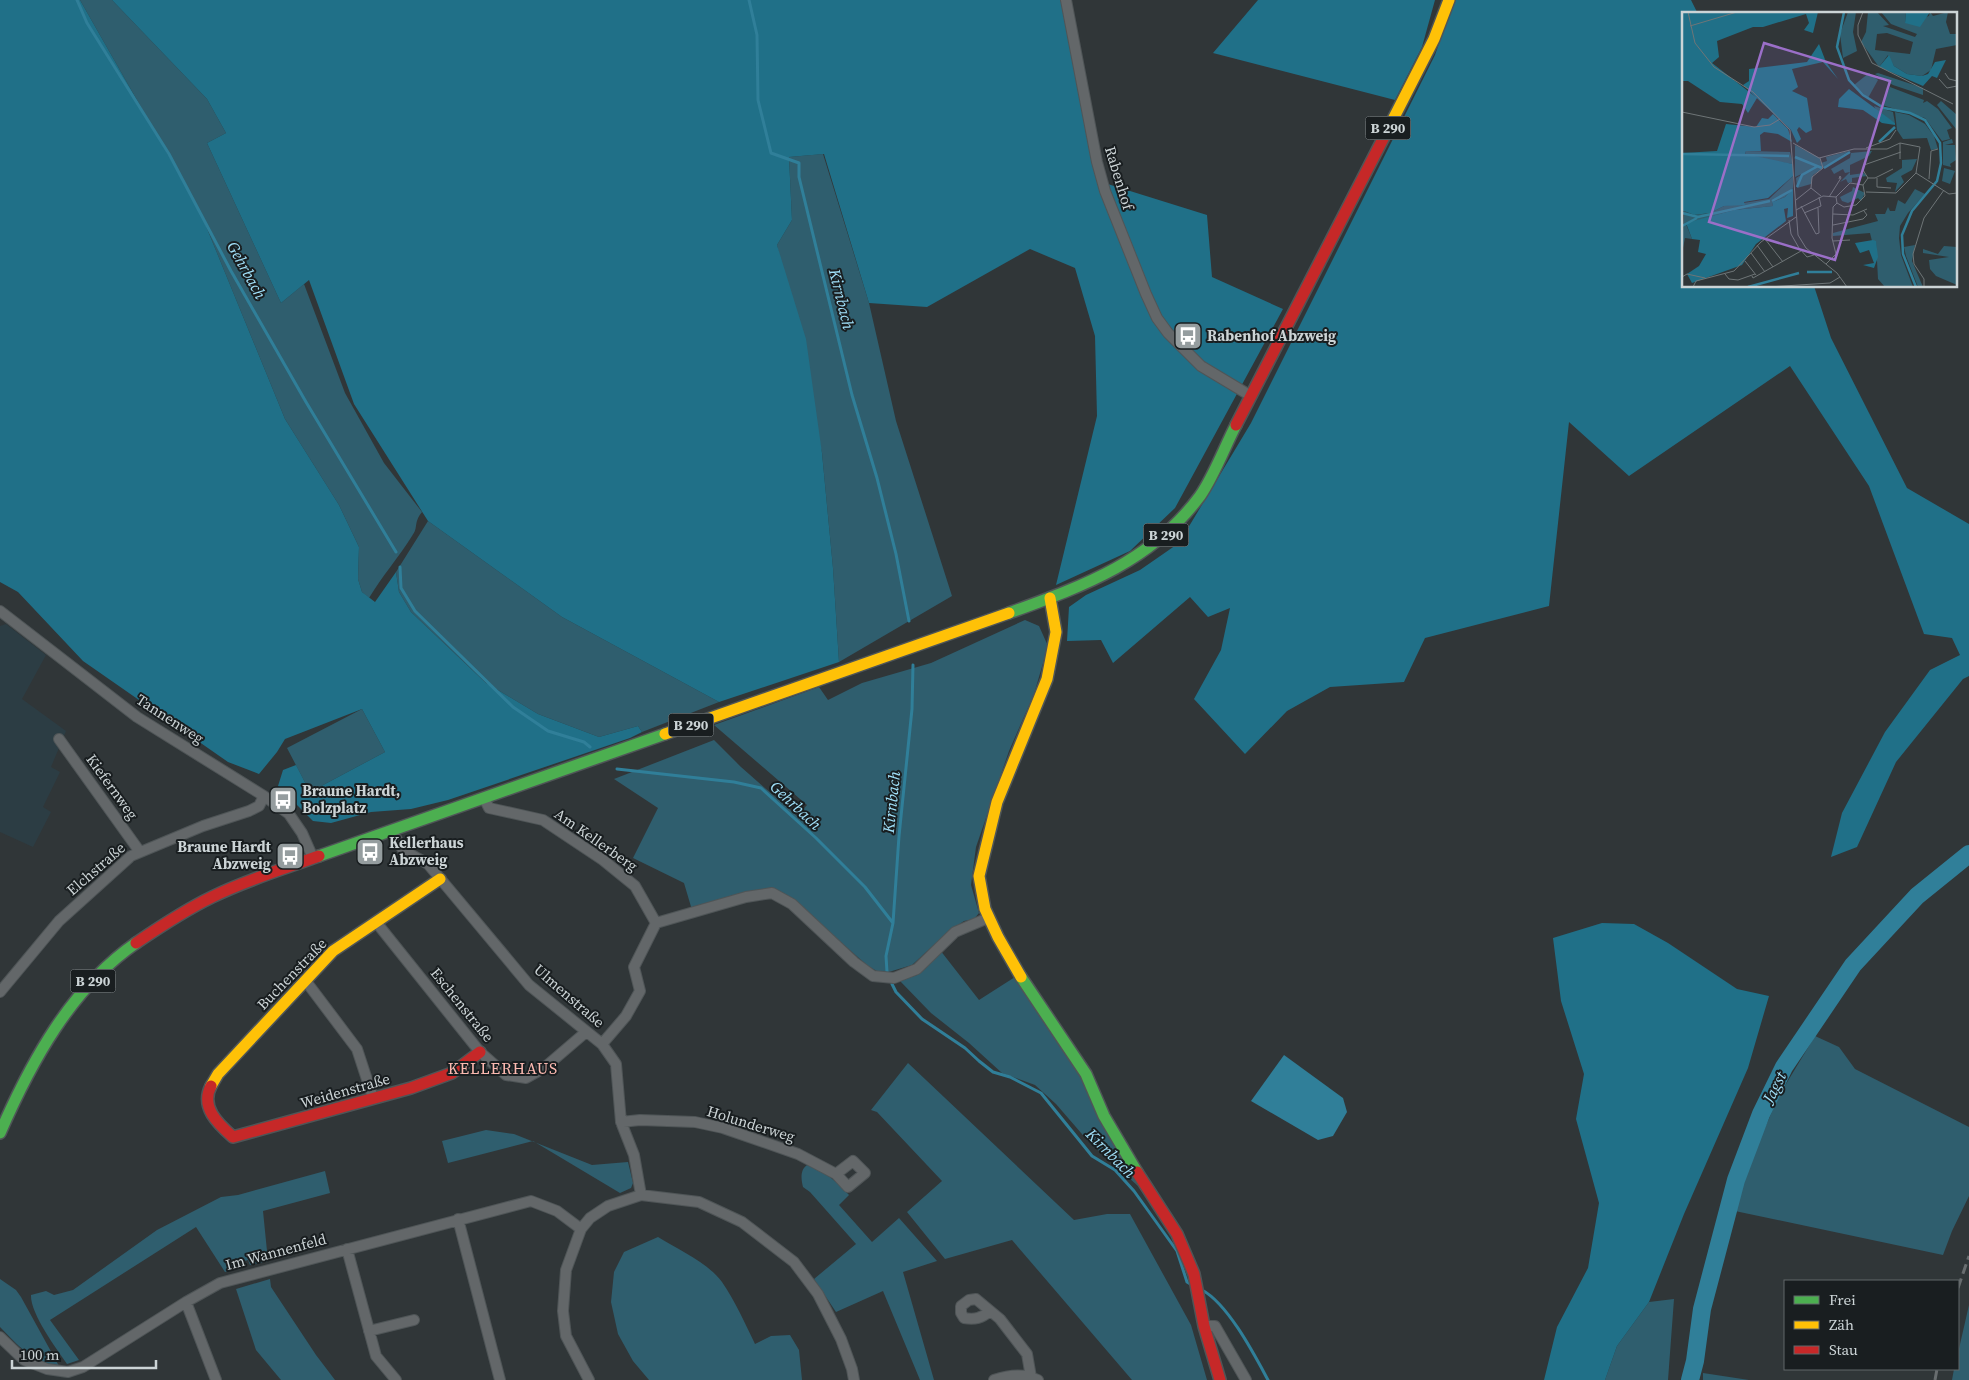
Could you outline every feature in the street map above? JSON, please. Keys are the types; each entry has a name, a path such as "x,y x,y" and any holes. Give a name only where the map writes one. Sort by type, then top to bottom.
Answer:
{"main road":[{"name":"B 290","path":"0,1133 13,1100 53,1029 94,979 143,936 199,902 228,888 1050,598 1115,571 1152,548 1170,531 1201,494 1434,39 1449,0"},
{"path":"1050,598 1056,632 1047,679 997,802 982,859 979,876 980,891 988,918 1020,975 1086,1074 1104,1116 1123,1150 1177,1234 1194,1274 1204,1326 1220,1380"},
{"name":"Buchenstraße","path":"216,1121 208,1107 208,1093 218,1074 305,980 333,951 440,879"},
{"name":"Weidenstraße","path":"216,1121 233,1137 411,1088 452,1073 480,1052"}],"street":[{"name":"Rabenhof","path":"1066,0 1097,162 1105,191 1157,318 1168,333 1201,366 1251,396"},
{"name":"Tannenweg","path":"0,612 137,716 264,796 288,814 295,822 313,858"},
{"name":"Kiefernweg","path":"59,740 140,852"},
{"name":"Elchstraße","path":"0,992 59,921 131,856 203,826 249,811 259,806 264,796"},
{"name":"Am Kellerberg","path":"484,798 489,808 543,820 603,860 635,886 656,923"},
{"name":"Ulmenstraße","path":"392,831 403,850 428,864 529,985 602,1044 616,1064 621,1122 634,1155 642,1195"},
{"path":"602,1044 626,1016 640,991 634,967 656,923 746,897 772,893 792,904 854,962 873,976 894,978 917,969 955,932 988,918"},
{"name":"Eschenstraße","path":"376,922 480,1052 506,1075 526,1078 544,1068 586,1032"},
{"path":"305,980 357,1049 373,1098"},
{"name":"Holunderweg","path":"621,1122 640,1120 695,1122 723,1128 798,1154 836,1174"},
{"path":"589,1380 566,1336 563,1312 566,1270 581,1229 590,1218 608,1206 642,1195 699,1202 742,1222 794,1262 818,1294 841,1339 854,1380"},
{"name":"Im Wannenfeld","path":"0,1337 24,1360 47,1369 68,1372 83,1367 220,1282 531,1201 557,1210 581,1229"},
{"path":"458,1219 500,1380"},
{"path":"347,1249 376,1356 396,1380"},
{"path":"186,1302 216,1380"},
{"path":"990,1311 1000,1319 1027,1354 1035,1378 1009,1375 994,1380"},
{"path":"369,1331 414,1320"},
{"path":"1204,1326 1215,1326 1246,1380"}],"shaded area":[{"path":"0,0 80,0 199,209 285,419 339,505 359,547 358,579 362,592 375,602 396,572 399,592 411,612 486,683 538,714 599,737 638,726 642,732 630,738 448,800 411,809 371,812 331,823 313,821 278,786 283,770 296,765 310,792 385,752 362,709 285,739 259,774 228,762 83,661 18,592 0,582"},
{"path":"80,0 112,0 207,99 226,133 207,143 281,303 304,284 345,393 384,463 422,512 414,533 369,598 362,592 358,579 359,547 339,505 285,419 199,209"},
{"path":"112,0 1064,0 1098,181 1207,215 1212,277 1283,309 1175,508 1130,551 1056,585 1097,416 1095,336 1075,268 1030,249 927,307 869,303 824,154 789,157 792,220 777,245 806,339 822,453 833,568 839,662 719,702 562,617 428,521 354,404 309,280 281,303 207,143 226,133 207,99"},
{"path":"1258,0 1435,0 1422,47 1395,100 1213,53"},
{"path":"1454,0 1691,0 1697,12 1682,12 1682,288 1815,288 1831,338 1907,488 1969,524 1969,676 1963,679 1896,762 1857,847 1831,857 1842,813 1885,732 1930,670 1960,655 1952,638 1924,634 1869,486 1790,366 1629,476 1569,422 1549,606 1425,638 1404,682 1330,687 1287,711 1245,754 1194,699 1221,650 1230,608 1208,617 1190,597 1113,663 1101,640 1067,641 1069,607 1086,595 1140,570 1179,543 1251,423 1435,55"},
{"path":"823,154 869,303 896,421 952,596 839,662 833,568 822,453 777,245 792,220 789,157"},
{"path":"428,521 562,617 719,702 642,732 638,726 599,737 538,714 486,683 411,612 399,592 396,572"},
{"path":"1025,620 1039,626 1048,646 1034,694 1009,751 976,847 971,885 979,913 974,919 964,921 949,931 912,965 882,974 868,966 789,897 769,888 692,910 684,883 633,858 658,808 614,779 714,740 741,767 797,816 807,805 714,725 819,687 828,700 862,683 931,663"},
{"path":"6,624 46,655 22,699 66,731 51,767 60,772 43,807 51,812 33,847 0,832 0,626"},
{"path":"362,709 385,752 310,792 287,748"},
{"path":"1602,923 1634,924 1668,943 1737,989 1769,996 1748,1068 1684,1214 1649,1302 1617,1346 1605,1380 1544,1380 1557,1327 1588,1268 1599,1203 1576,1119 1584,1074 1561,1001 1553,938"},
{"path":"940,950 979,1000 1015,977 1079,1072 1138,1186 1088,1141 1056,1104 1035,1085 1002,1073 969,1043 931,1013 900,981 917,975"},
{"path":"1815,1036 1839,1047 1855,1069 1969,1127 1969,1196 1943,1255 1735,1211 1750,1161 1780,1094"},
{"path":"1284,1055 1343,1098 1347,1112 1333,1136 1318,1140 1251,1101"},
{"path":"908,1063 1074,1220 1107,1214 1130,1214 1191,1325 1207,1380 1132,1380 1012,1240 945,1259 907,1212 942,1181 877,1112 871,1110"},
{"path":"486,1130 514,1134 532,1141 448,1163 442,1141"},
{"path":"536,1143 592,1165 628,1162 633,1183 631,1188 620,1193"},
{"path":"807,1165 830,1177 849,1195 839,1205 872,1242 899,1218 937,1261 903,1272 934,1380 920,1380 883,1291 836,1312 814,1279 856,1244 810,1192 803,1187 802,1172"},
{"path":"325,1171 330,1193 263,1211 268,1261 250,1265 248,1260 241,1262 242,1268 225,1272 196,1227 50,1320 79,1360 67,1364 39,1321 31,1295 46,1291 54,1295 73,1290 157,1230 221,1197 238,1195"},
{"path":"658,1237 701,1262 716,1275 740,1312 755,1344 771,1336 790,1335 799,1350 802,1380 649,1380 633,1361 618,1334 611,1302 614,1272 624,1252"},
{"path":"0,1279 16,1290 21,1297 59,1366 33,1357 0,1327"},
{"path":"270,1279 271,1287 335,1380 281,1380 256,1350 236,1289"},
{"path":"1674,1299 1668,1380 1605,1380 1617,1346 1649,1302"},
{"path":"1969,1305 1969,1380 1952,1380 1954,1370 1959,1370 1959,1349"},
{"path":"1703,1373 1749,1380 1703,1380"}],"waterway":[{"name":"Gehrbach","path":"77,0 87,23 169,154 231,271 306,402 396,552"},
{"name":"Kirnbach","path":"749,0 757,35 758,100 771,153 799,163 799,177 852,395 877,478 896,554 909,621"},
{"name":"Gehrbach","path":"400,567 401,588 415,611 513,707 548,731 584,742 590,747"},
{"name":"Kirnbach","path":"887,972 886,956 893,923 899,836 912,709 913,665"},
{"name":"Gehrbach","path":"617,769 734,782 761,788 816,838 865,887 893,923"},
{"name":"Jagst","path":"1690,1380 1695,1361 1702,1309 1736,1180 1761,1114 1784,1067 1853,965 1917,896 1969,854"},
{"name":"Kirnbach","path":"892,984 896,992 922,1019 965,1048 993,1072 1010,1077 1041,1093 1092,1156 1115,1170 1134,1191 1177,1251 1187,1282 1192,1285"},
{"name":"Kirnbach","path":"1202,1290 1221,1306 1240,1330 1268,1380"}],"railway":[{"path":"1959,1285 1969,1256"},
{"path":"1935,1380 1937,1370"}],"traffic: fast":[{"path":"1009,613 1089,582 1138,555 1160,538 1181,519 1200,496 1215,470 1236,425"},
{"path":"319,856 665,734"},
{"path":"0,1133 25,1080 55,1028 92,982 113,961 136,943"},
{"path":"1021,977 1086,1074 1104,1116 1137,1172"}],"traffic: slow":[{"path":"1385,135 1434,39 1449,0"},
{"path":"1021,977 998,937 985,909 979,876 997,802 1047,679 1056,632 1050,598"},
{"path":"665,734 1009,613"},
{"path":"211,1086 218,1074 333,951 440,879"}],"traffic: jam":[{"path":"1236,425 1385,135"},
{"path":"136,943 164,924 212,897 251,880 319,856"},
{"path":"211,1086 208,1101 212,1115 233,1137 411,1088 452,1073 480,1052"},
{"path":"1137,1172 1177,1234 1194,1274 1204,1326 1220,1380"}],"place":[{"name":"Rabenhof Abzweig","path":"1188,336"},
{"name":"Braune Hardt, Bolzplatz","path":"283,800"},
{"name":"Kellerhaus Abzweig","path":"370,852"},
{"name":"Braune Hardt Abzweig","path":"290,856"}],"district":[{"name":"KELLERHAUS","path":"503,1068"}]}
